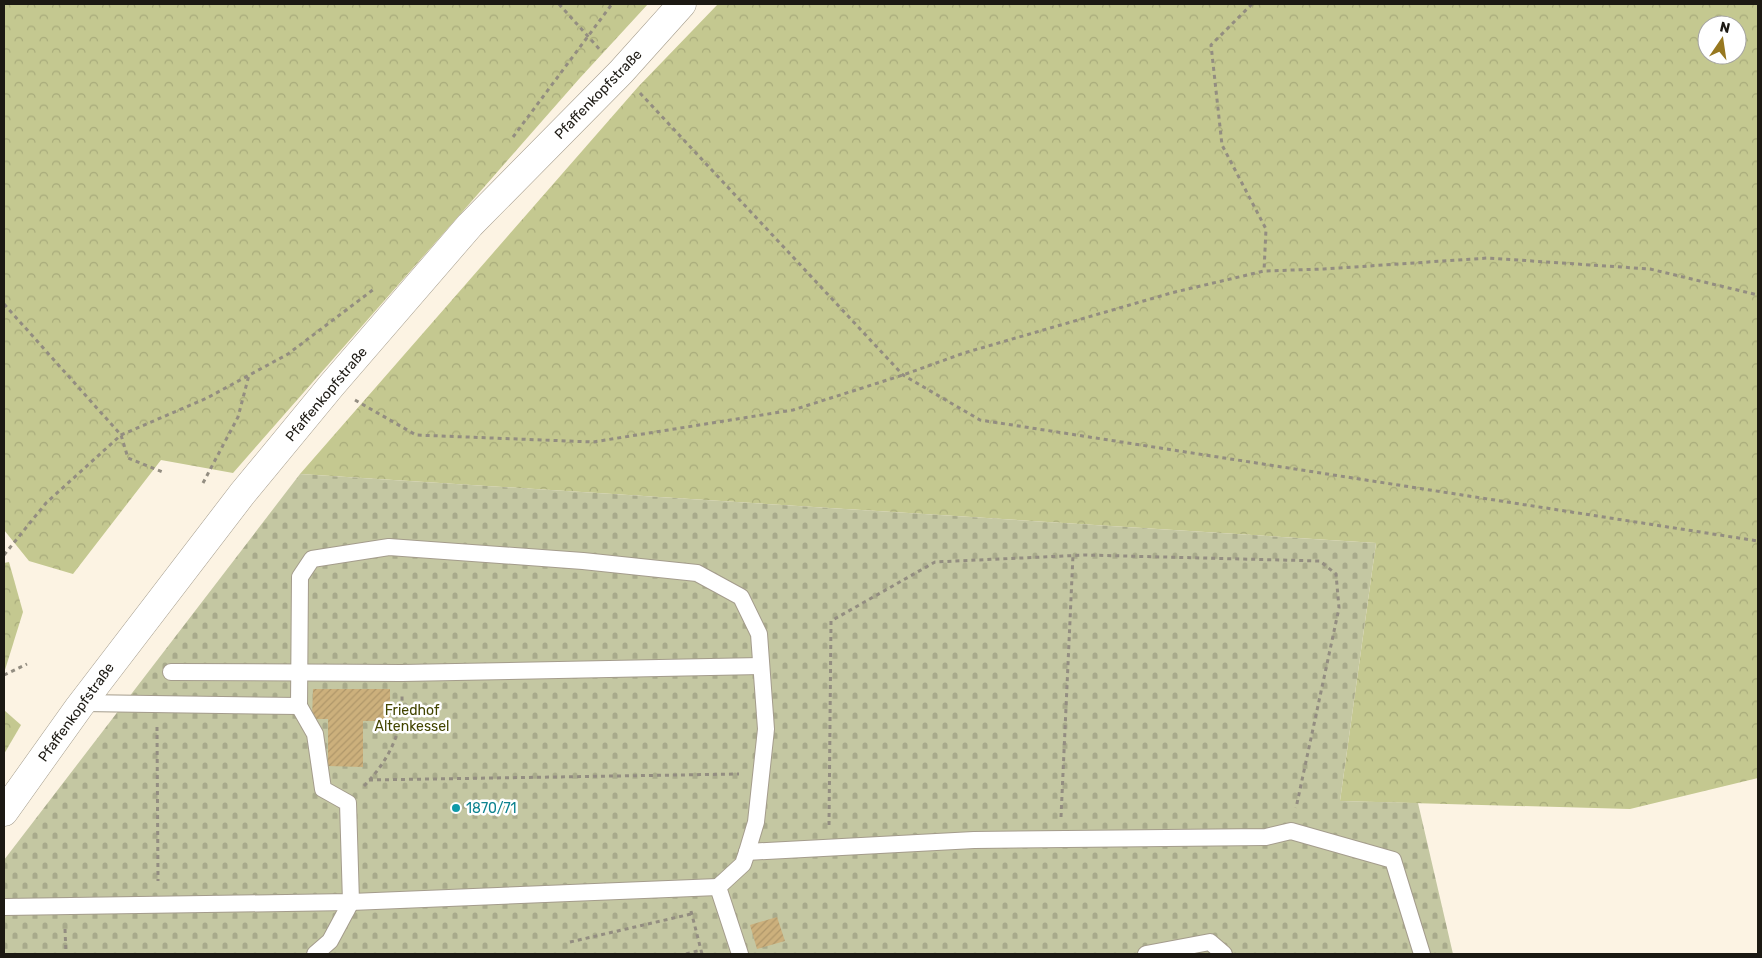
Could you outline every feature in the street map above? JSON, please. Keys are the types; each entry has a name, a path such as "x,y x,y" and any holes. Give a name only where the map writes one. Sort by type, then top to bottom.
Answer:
{"street":[{"name":"Pfaffenkopfstraße","path":"4,812 82,703 242,494 331,386 470,225 621,72 682,4"}],"lane":[{"path":"4,907 351,902 718,887 743,864 756,822 766,729 759,634 742,598 697,573 583,561 389,547 312,559 300,577 299,706 315,734 322,789 348,803 351,902 330,940 314,954"},
{"path":"171,672 402,673 761,666"},
{"path":"82,703 299,706"},
{"path":"746,852 974,840 1266,837 1291,831 1394,860 1422,954"},
{"path":"718,887 740,954"},
{"path":"1146,954 1210,942 1224,954"}],"path":[{"path":"559,4 588,38"},
{"path":"511,140 612,4"},
{"path":"1252,4 1211,45 1222,145 1266,229 1264,271"},
{"path":"621,72 903,375 980,420 1758,541"},
{"path":"331,386 416,435 593,442 792,410 903,375 964,353 1161,295 1264,271 1488,258 1650,269 1758,294"},
{"path":"4,554 46,503 121,435 207,398 288,354 375,288"},
{"path":"4,304 121,435 128,458 165,473"},
{"path":"204,483 238,417 250,375"},
{"path":"1060,839 1074,555"},
{"path":"828,848 831,621 935,562 1074,555 1320,561 1336,574 1339,608 1291,831"},
{"path":"4,675 27,664"},
{"path":"348,803 369,780 393,747 402,711 402,673"},
{"path":"156,704 158,904"},
{"path":"369,780 761,774"},
{"path":"686,888 702,952 686,954"},
{"path":"570,942 692,913"}],"green space":[{"path":"4,4 648,4 579,79 233,473 161,460 73,574 29,561 4,530"},
{"path":"718,4 1758,4 1758,778 1630,809 1340,801 1376,543 300,474 638,87"},
{"name":"Friedhof Altenkessel","path":"300,474 1376,543 1340,801 1418,803 1453,954 4,954 4,860"},
{"path":"9,562 23,612 4,673 4,563"},
{"path":"4,710 21,725 4,754"}],"building":[{"path":"313,689 390,689 390,721 363,721 363,767 328,766 328,719 312,719"},
{"path":"777,917 785,941 757,949 750,925"}],"place":[{"name":"1870/71","path":"456,808"}]}
